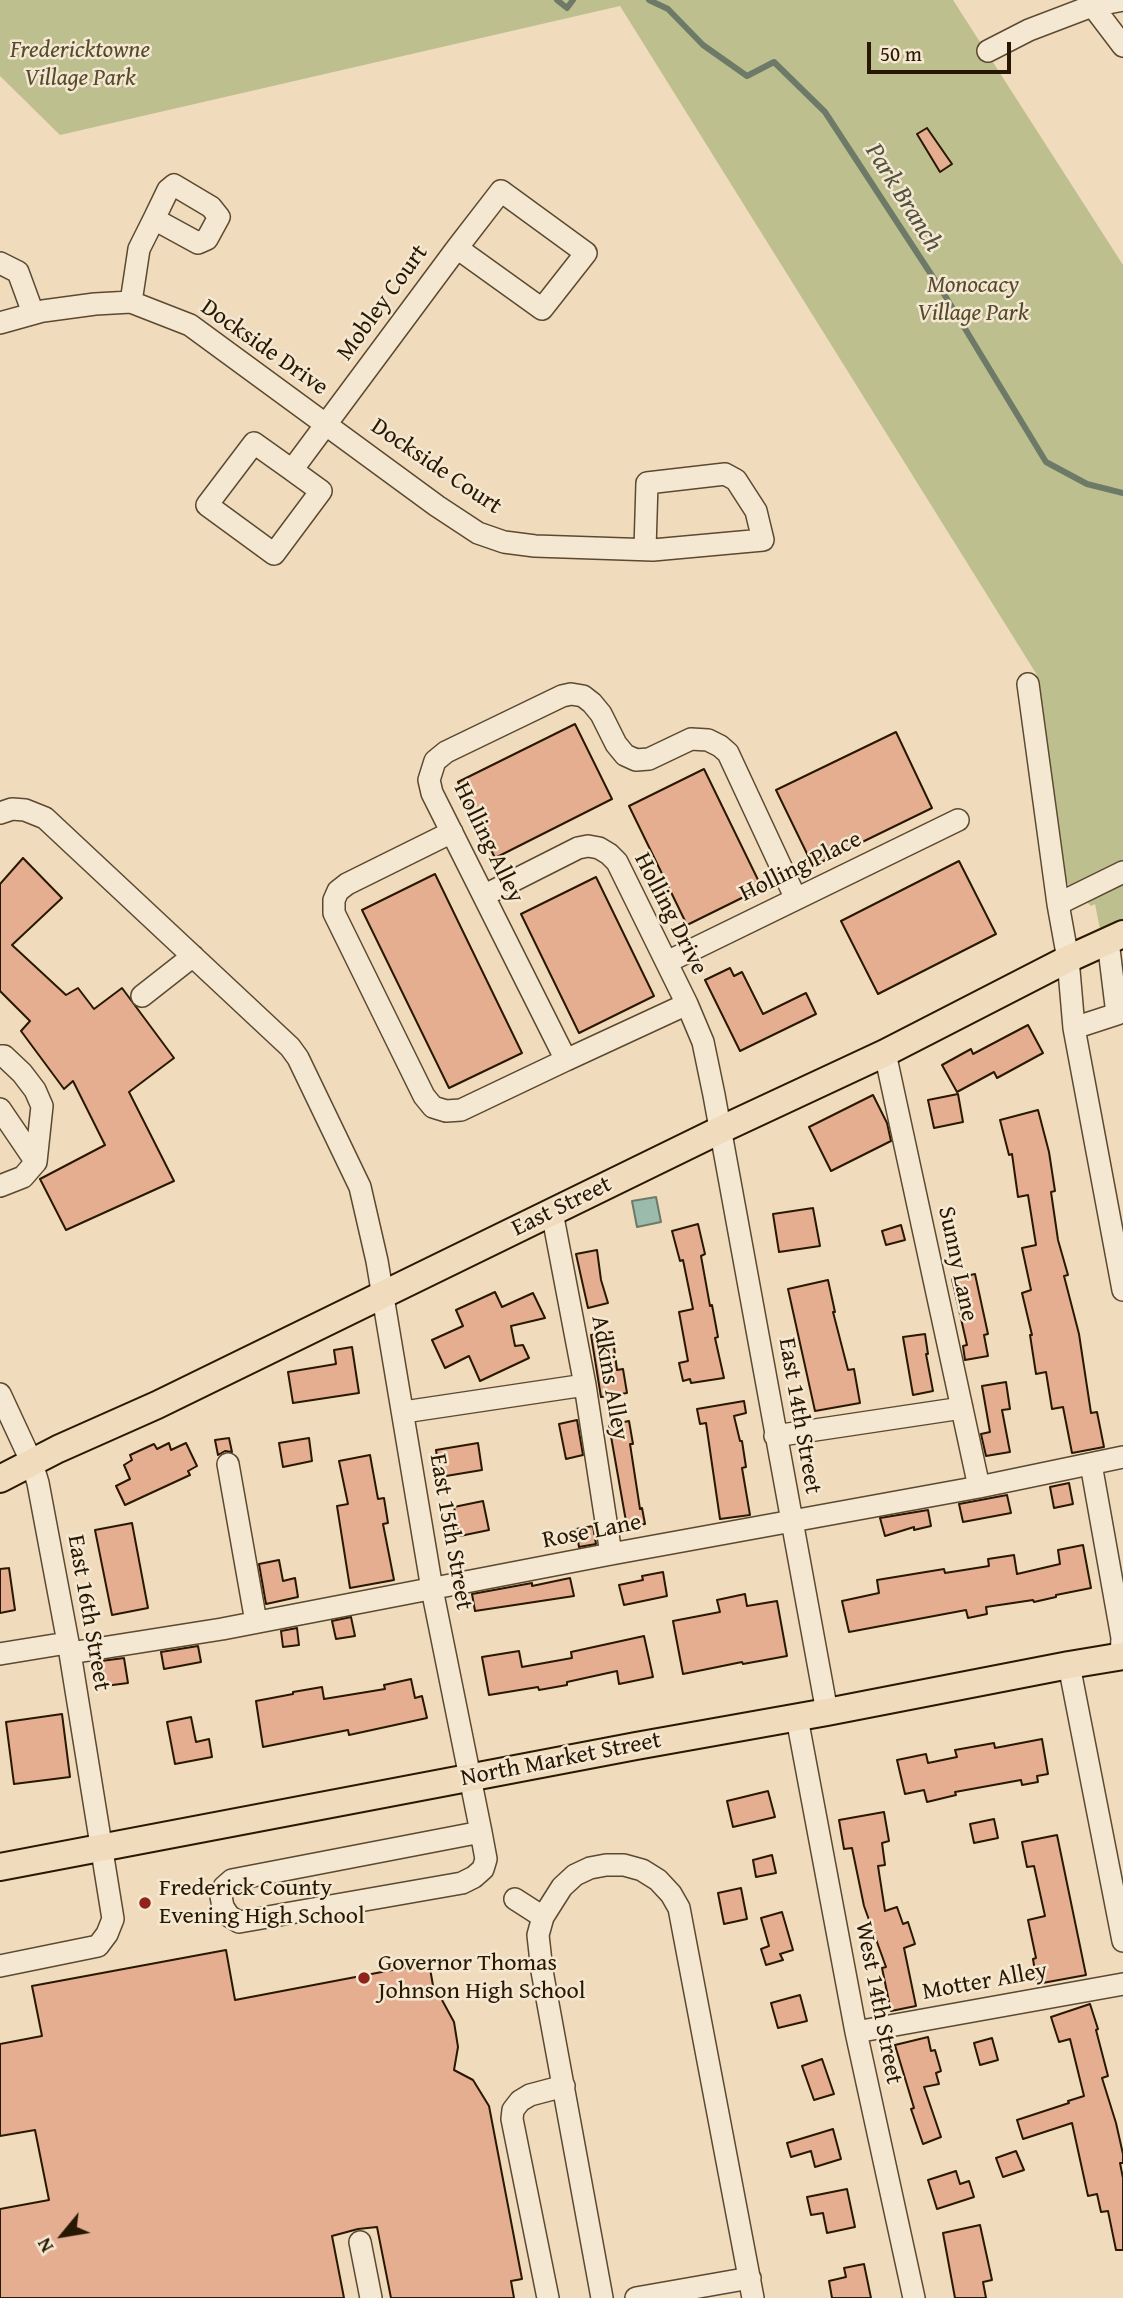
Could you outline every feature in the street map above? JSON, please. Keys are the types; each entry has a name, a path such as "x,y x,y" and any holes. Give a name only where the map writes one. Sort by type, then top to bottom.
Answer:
{"main road":[{"name":"East Street","path":"0,1479 720,1130 885,1053 1116,937"},
{"name":"North Market Street","path":"0,1867 1122,1657"}],"street":[{"path":"988,51 1090,3 1123,0"},
{"path":"1090,3 1123,47"},
{"name":"Mobley Court","path":"292,470 327,424 457,248 500,191 586,253 542,309 457,248"},
{"path":"131,302 139,249 154,219"},
{"path":"0,263 18,272 33,313"},
{"name":"Dockside Drive","path":"0,323 33,313 131,302 190,325 327,424"},
{"name":"Dockside Court","path":"327,424 437,506 478,533 504,542 535,546 653,550 763,540 756,510 736,480 725,474 647,483 645,549"},
{"path":"254,443 292,470 321,491 274,554 207,505 254,443"},
{"path":"1028,684 1068,959 1074,1028 1123,1290"},
{"name":"Holling Alley","path":"566,1060 432,793 429,780 435,761 446,752 571,694 583,696 601,714 616,744 625,755 636,760 649,759 691,739 708,740 728,753 796,899"},
{"name":"East 15th Street","path":"0,813 12,809 25,810 45,818 290,1047 298,1058 360,1187 404,1412 432,1589 481,1832 488,1875 462,1883 239,1922 229,1916 223,1907 221,1896 232,1880 481,1832"},
{"name":"Holling Place","path":"667,962 958,820"},
{"path":"452,832 347,884 338,891 334,900 334,913 424,1096 433,1107 446,1111 461,1110 687,1004"},
{"name":"Holling Drive","path":"485,895 578,848 588,846 609,853 617,862 667,962 703,1042 720,1130"},
{"path":"1058,904 1123,872"},
{"path":"1074,1028 1117,1014 1116,937"},
{"path":"142,996 193,956"},
{"name":"Sunny Lane","path":"885,1053 979,1487"},
{"path":"0,1056 4,1056 22,1073 35,1090 42,1107 36,1162 23,1177 0,1186"},
{"path":"0,1109 36,1162"},
{"name":"East 14th Street","path":"720,1130 827,1712"},
{"name":"Adkins Alley","path":"552,1212 584,1385 611,1554"},
{"path":"404,1412 584,1385"},
{"name":"East 16th Street","path":"0,1394 32,1463 38,1483 69,1648 113,1919 98,1946 0,1966"},
{"path":"775,1436 962,1408"},
{"name":"Rose Lane","path":"0,1654 69,1648 256,1622 979,1487 1123,1457"},
{"path":"228,1464 256,1622"},
{"path":"1091,1464 1122,1638 1122,1657"},
{"path":"1069,1665 1123,1941"},
{"name":"West 14th Street","path":"797,1718 856,2032 914,2298"},
{"path":"602,2298 538,1935 543,1917 562,1886 575,1875 590,1868 607,1865 624,1865 642,1870 658,1880 679,1908 751,2288 636,2298"},
{"path":"516,1899 543,1917"},
{"name":"Motter Alley","path":"856,2032 1123,1984"},
{"path":"548,2298 512,2119 513,2110 520,2101 530,2095 564,2086"},
{"path":"360,2242 371,2298"}],"green space":[{"name":"Monocacy Village Park","path":"0,0 953,0 1123,265 1123,934 1103,944 1095,904 1091,906 1063,879 1037,675 620,6 60,135 0,76"}],"shaded area":[{"path":"656,1197 661,1222 637,1227 632,1201"}],"building":[{"path":"927,128 952,164 940,172 917,134"},
{"path":"575,724 612,799 495,858 458,782"},
{"path":"896,732 932,808 813,866 776,790"},
{"path":"704,769 762,888 687,925 629,806"},
{"path":"23,858 62,898 12,945 66,995 78,988 94,1009 122,988 174,1058 129,1092 174,1181 66,1230 40,1179 105,1145 73,1081 64,1089 21,1031 30,1021 0,991 0,884"},
{"path":"959,861 996,934 878,994 841,921"},
{"path":"435,874 522,1053 449,1088 362,910"},
{"path":"596,877 654,996 579,1033 521,914"},
{"path":"730,968 734,976 742,972 763,1014 806,993 816,1014 740,1051 705,980"},
{"path":"1028,1025 1043,1053 997,1078 994,1072 957,1092 942,1065 971,1049 973,1054"},
{"path":"958,1094 963,1122 934,1128 928,1100"},
{"path":"873,1095 887,1123 891,1141 831,1171 809,1127"},
{"path":"1038,1110 1049,1152 1058,1240 1068,1275 1064,1276 1079,1334 1091,1413 1097,1412 1104,1447 1072,1453 1063,1407 1052,1409 1046,1372 1036,1374 1032,1335 1022,1293 1031,1290 1022,1248 1036,1245 1028,1195 1018,1197 1012,1154 1009,1155 1000,1120"},
{"path":"813,1208 820,1246 779,1252 773,1214"},
{"path":"698,1224 705,1254 701,1256 724,1378 691,1383 690,1379 683,1381 679,1363 688,1361 679,1312 693,1309 683,1260 680,1261 672,1231"},
{"path":"901,1225 905,1240 886,1245 882,1231"},
{"path":"597,1250 601,1280 608,1303 588,1308 576,1254"},
{"path":"975,1274 988,1334 984,1335 988,1356 965,1360 963,1346 967,1345 952,1279"},
{"path":"828,1280 848,1370 854,1369 860,1403 815,1411 788,1289"},
{"path":"495,1292 502,1307 533,1293 545,1318 511,1326 515,1346 523,1345 529,1358 480,1381 469,1356 445,1368 432,1340 463,1326 456,1310"},
{"path":"612,1332 617,1370 623,1369 627,1393 601,1397 591,1335"},
{"path":"925,1334 933,1391 913,1395 903,1337"},
{"path":"352,1347 359,1393 293,1403 288,1372 336,1364 334,1350"},
{"path":"1006,1382 1010,1409 1002,1410 1010,1452 986,1456 981,1434 990,1432 982,1386"},
{"path":"744,1401 746,1413 734,1416 742,1441 746,1467 742,1468 750,1515 720,1519 706,1423 700,1424 697,1409"},
{"path":"577,1420 583,1455 566,1459 559,1424"},
{"path":"629,1421 640,1509 642,1508 645,1524 627,1527 609,1425"},
{"path":"229,1438 232,1452 225,1451 218,1455 215,1440"},
{"path":"309,1438 312,1461 283,1467 279,1443"},
{"path":"169,1443 171,1450 186,1443 197,1466 188,1471 190,1475 125,1505 116,1486 130,1479 124,1465 132,1460 130,1455 154,1444 157,1449"},
{"path":"478,1443 482,1470 440,1477 436,1450"},
{"path":"370,1455 378,1499 384,1498 388,1523 383,1524 394,1580 350,1588 337,1506 348,1504 339,1461"},
{"path":"1069,1483 1073,1504 1054,1508 1050,1487"},
{"path":"1007,1495 1011,1513 963,1522 959,1504"},
{"path":"483,1501 489,1530 460,1536 454,1507"},
{"path":"928,1510 931,1526 914,1530 914,1527 885,1536 880,1518"},
{"path":"132,1523 148,1608 112,1615 95,1530"},
{"path":"593,1526 596,1544 579,1547 576,1529"},
{"path":"1083,1545 1091,1588 1034,1602 986,1607 987,1614 968,1618 966,1610 849,1632 842,1601 879,1593 877,1580 944,1569 945,1573 989,1566 988,1559 1014,1555 1017,1574 1060,1564 1058,1550"},
{"path":"279,1560 283,1581 295,1578 298,1597 266,1604 259,1564"},
{"path":"9,1568 15,1610 0,1613 0,1569"},
{"path":"663,1572 667,1596 624,1605 619,1585 643,1580 642,1576"},
{"path":"570,1578 574,1596 475,1611 472,1594"},
{"path":"745,1594 747,1606 777,1601 787,1656 683,1674 673,1621 720,1612 717,1600"},
{"path":"351,1617 355,1636 336,1639 332,1621"},
{"path":"297,1628 299,1645 283,1647 281,1631"},
{"path":"644,1636 653,1677 619,1684 617,1671 567,1682 567,1685 489,1695 482,1657 519,1651 522,1667 572,1658 571,1652"},
{"path":"198,1646 201,1662 164,1669 161,1652"},
{"path":"124,1658 128,1683 105,1686 101,1661"},
{"path":"411,1679 415,1698 422,1696 427,1718 349,1735 348,1730 263,1747 256,1701 322,1687 324,1699 385,1689 384,1685"},
{"path":"62,1714 70,1777 14,1784 6,1722"},
{"path":"191,1717 196,1742 209,1739 212,1757 175,1764 167,1722"},
{"path":"1042,1739 1048,1774 1037,1776 1038,1782 1022,1785 1021,1780 955,1792 956,1795 927,1802 924,1790 905,1794 897,1760 926,1754 928,1763 957,1757 955,1750 994,1743 995,1748"},
{"path":"768,1791 775,1817 733,1827 727,1801"},
{"path":"884,1812 889,1841 882,1843 885,1865 878,1866 885,1911 897,1907 903,1924 908,1922 915,1944 904,1948 916,2006 891,2011 882,1968 886,1967 864,1906 852,1848 844,1849 839,1820"},
{"path":"994,1819 998,1838 974,1843 970,1824"},
{"path":"1057,1835 1086,1975 1037,1984 1033,1959 1036,1958 1028,1920 1045,1916 1034,1866 1027,1867 1022,1842"},
{"path":"772,1855 776,1873 756,1877 753,1860"},
{"path":"741,1888 747,1919 724,1924 718,1893"},
{"path":"782,1912 793,1950 780,1954 783,1960 766,1965 761,1949 769,1946 761,1918"},
{"path":"226,1950 235,2000 429,1963 434,1991 454,2022 458,2047 454,2070 473,2080 489,2106 522,2279 511,2281 514,2298 391,2298 377,2227 332,2236 344,2298 0,2298 0,2209 49,2200 35,2130 0,2136 0,2044 42,2036 32,1986"},
{"path":"800,1995 807,2021 778,2028 771,2003"},
{"path":"1090,2004 1108,2076 1102,2078 1123,2154 1123,2163 1120,2163 1123,2178 1123,2250 1116,2250 1108,2211 1101,2212 1097,2194 1088,2196 1072,2123 1023,2139 1017,2120 1084,2096 1070,2039 1059,2042 1051,2017"},
{"path":"928,2037 931,2051 935,2050 941,2071 936,2073 939,2084 924,2087 941,2137 923,2144 895,2045"},
{"path":"992,2038 998,2060 980,2065 974,2043"},
{"path":"822,2059 834,2094 814,2100 802,2066"},
{"path":"833,2129 841,2159 815,2167 811,2151 791,2157 787,2143"},
{"path":"1016,2151 1024,2170 1003,2177 996,2158"},
{"path":"956,2171 960,2184 969,2181 974,2197 937,2209 928,2180"},
{"path":"847,2189 855,2227 827,2233 823,2213 811,2215 807,2197"},
{"path":"980,2225 992,2280 983,2282 986,2298 955,2298 943,2233"},
{"path":"864,2264 871,2298 832,2298 829,2281 846,2277 844,2268"}],"waterway":[{"name":"Park Branch","path":"557,0 567,8 573,0"},
{"name":"Park Branch","path":"649,0 668,9 703,45 747,76 774,62 825,112 944,294 1046,462 1087,484 1123,493"}],"place":[{"name":"Frederick County Evening High School","path":"145,1903"},
{"name":"Governor Thomas Johnson High School","path":"364,1978"}],"park label":[{"name":"Fredericktowne Village Park","path":"80,65"}]}
